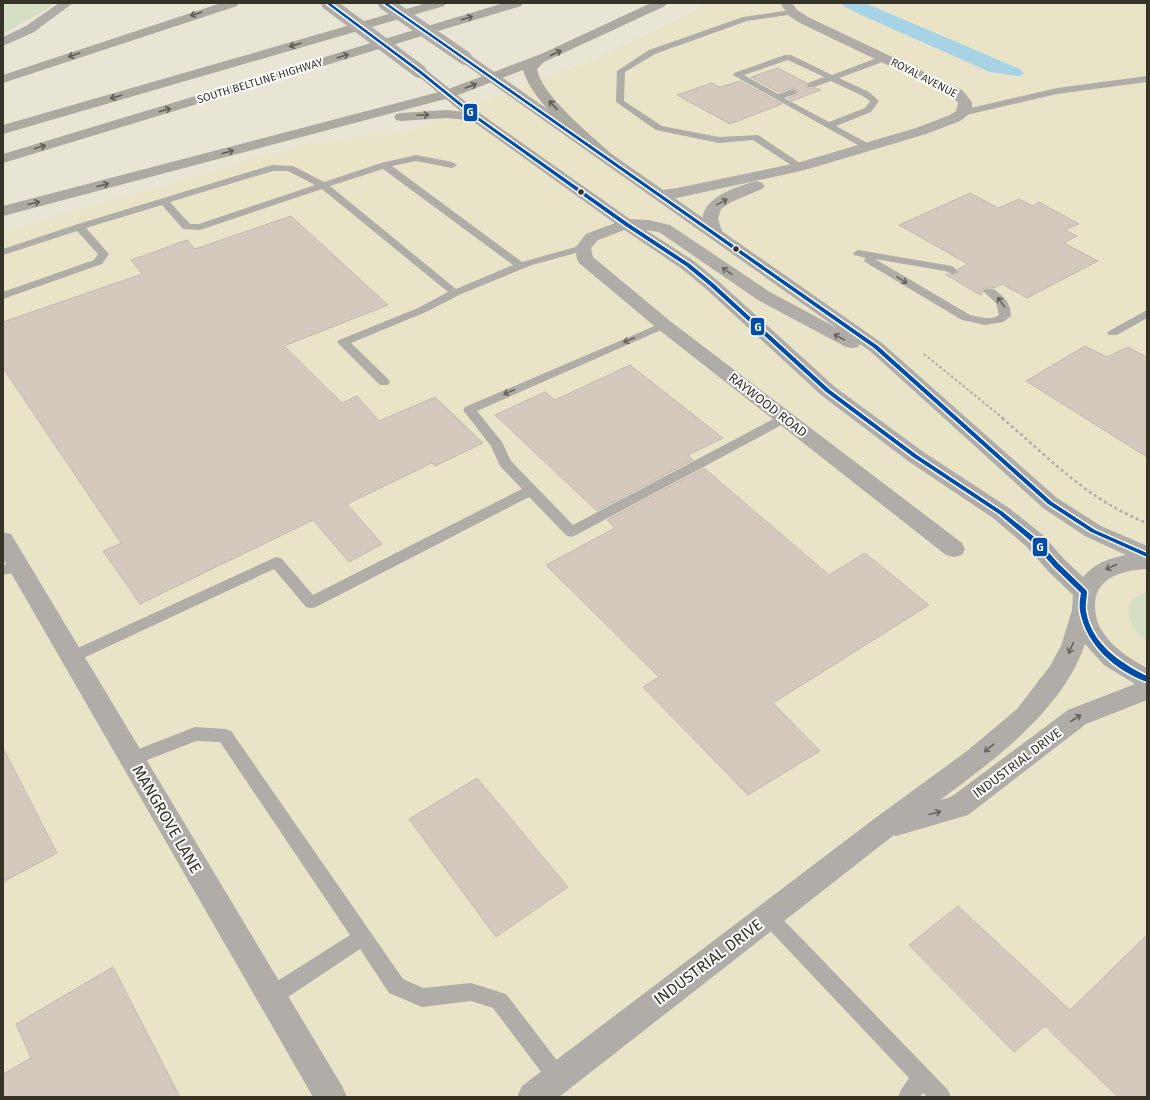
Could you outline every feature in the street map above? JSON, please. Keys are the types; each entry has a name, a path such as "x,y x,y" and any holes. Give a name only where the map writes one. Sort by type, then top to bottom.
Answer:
{"highway":[{"path":"3,79 111,42 233,3"},
{"name":"SOUTH BELTLINE HIGHWAY","path":"3,130 440,3"},
{"name":"SOUTH BELTLINE HIGHWAY","path":"3,158 517,3"},
{"path":"3,211 448,94 539,60 661,3"},
{"path":"111,42 185,7"},
{"path":"539,60 530,67 529,71 532,79 558,111 611,161"},
{"path":"315,129 410,115 447,114 476,117"}],"street":[{"path":"3,42 30,29 67,3"},
{"path":"328,3 419,71 476,117 626,224 688,265 706,279 795,362 840,400 915,456 1001,512 1035,541 1056,565 1084,602 1088,628 1100,646 1116,662 1147,679"},
{"path":"385,3 876,347 1050,503 1093,531 1147,555"},
{"name":"ROYAL AVENUE","path":"659,194 677,193 800,167 921,131 955,118 965,107 965,102 957,93 804,20 789,8"},
{"name":"ROYAL AVENUE","path":"715,234 710,217 714,206 722,201 800,167"},
{"path":"584,254 592,237 626,224 648,224 664,228 671,231 780,306 899,367"},
{"name":"RAYWOOD ROAD","path":"584,254 664,325 954,549"},
{"name":"MANGROVE LANE","path":"3,540 11,569 72,657 331,1097"},
{"name":"INDUSTRIAL DRIVE","path":"533,1097 884,827 976,759 1026,716 1059,673 1073,646 1084,602 1094,576 1112,566 1136,561 1147,561"},
{"name":"INDUSTRIAL DRIVE","path":"884,827 959,807 1077,717 1147,690"}],"lane":[{"path":"789,8 746,19 652,52 621,71 620,102 659,128 719,140 755,137 800,167"},
{"path":"829,125 868,110 874,101 866,94 788,57 737,75 868,147"},
{"path":"811,85 885,58"},
{"path":"962,112 1056,91 1147,79"},
{"path":"777,97 793,92"},
{"path":"164,202 187,227 200,227 384,165 416,158 452,165"},
{"path":"384,165 521,266"},
{"path":"3,252 79,227 272,168 290,168 324,186 455,294"},
{"path":"3,296 98,262 104,254 79,227"},
{"path":"858,253 948,268 953,271"},
{"path":"384,382 343,342 422,310 455,294 521,266 584,254"},
{"path":"869,260 955,313 976,320 992,321 999,320 1005,316 1005,308 1002,302 989,291"},
{"path":"1113,333 1147,313"},
{"path":"664,325 468,410 497,445 505,464 571,532 785,418"},
{"path":"72,657 276,562 311,603 531,490"},
{"path":"132,759 195,734 225,736 396,986 422,998 471,992 499,1001 558,1078"},
{"path":"768,916 941,1097"},
{"path":"272,996 363,937"},
{"path":"908,1097 922,1078"}],"shaded area":[{"path":"707,3 1147,3 1147,1097 3,1097 3,232 298,146 409,130 588,62 675,21"}],"green space":[{"path":"3,3 54,3 47,9 3,34"},
{"path":"1147,592 1147,641 1135,630 1129,618 1129,607 1135,598 1140,594"}],"water":[{"path":"839,3 865,3 1020,69 1024,74 1018,76 990,72 859,14"}],"building":[{"path":"778,68 807,83 806,86 808,88 816,88 821,90 792,101 788,98 797,95 798,91 796,89 793,88 778,92 751,77"},
{"path":"740,81 782,104 730,124 677,95 712,83 720,87"},
{"path":"970,193 998,208 1019,199 1033,206 1039,202 1079,224 1065,230 1077,236 1064,243 1098,261 1027,298 1002,284 994,288 984,288 982,291 983,293 980,295 945,274 957,274 959,271 958,269 968,264 899,225"},
{"path":"291,216 388,305 284,346 342,403 357,396 379,421 435,397 483,443 435,466 432,463 347,504 382,544 349,562 313,520 140,604 103,551 121,543 3,368 3,322 142,274 131,260 187,240 195,249"},
{"path":"1085,346 1107,357 1128,347 1147,357 1147,457 1026,381"},
{"path":"630,365 723,438 688,455 693,460 597,511 495,415 545,392 555,400"},
{"path":"704,468 829,575 865,553 929,605 773,703 820,751 748,795 643,687 659,677 546,565 615,528 607,520"},
{"path":"3,748 57,853 3,882"},
{"path":"477,778 568,887 496,937 409,819"},
{"path":"958,906 1070,1010 1147,935 1147,1097 1118,1097 1045,1026 1014,1052 909,945"},
{"path":"113,967 180,1097 3,1097 3,1074 31,1058 16,1024"}],"transit line":[{"name":"G","path":"328,3 419,71 476,117 626,224 688,265 711,284 828,391 915,456 1001,513 1035,541 1056,565 1084,592 1083,609 1086,623 1098,644 1115,661 1147,679"},
{"name":"G","path":"385,3 876,347 1050,503 1093,531 1147,555"}]}
